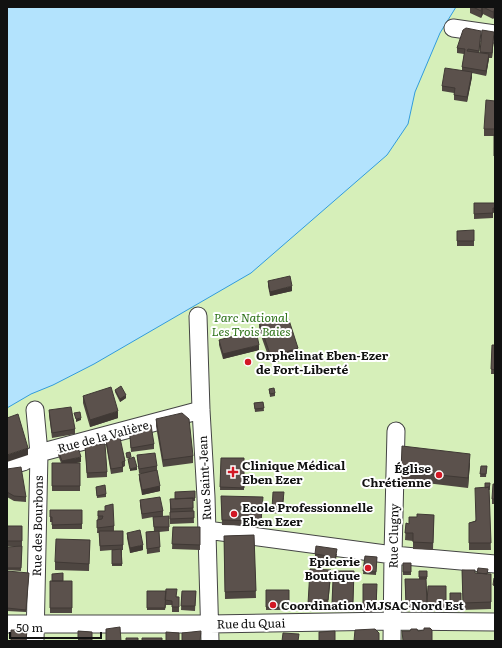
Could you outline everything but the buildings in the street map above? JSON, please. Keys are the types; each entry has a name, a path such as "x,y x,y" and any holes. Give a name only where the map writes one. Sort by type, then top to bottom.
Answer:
{"street":[{"path":"453,28 495,34"},
{"name":"Rue Saint-Jean","path":"198,316 200,410 207,530 210,641"},
{"name":"Rue des Bourbons","path":"34,633 39,453 35,410"},
{"name":"Rue de la Valière","path":"7,467 23,462 39,453 200,410"},
{"name":"Rue Clugny","path":"392,641 392,555 396,431"},
{"path":"207,530 392,555 495,564"},
{"name":"Rue du Quai","path":"7,624 34,633 210,624 393,621 495,622"}],"green space":[{"name":"Parc National Les Trois Baies","path":"7,7 495,7 495,641 7,641"}],"water":[{"path":"7,7 456,7 440,33 415,92 408,124 387,155 251,273 94,364 53,385 31,394 7,408"}],"place":[{"name":"Orphelinat Eben-Ezer de Fort-Liberté","path":"248,362"},
{"name":"Clinique Médical Eben Ezer","path":"233,472"},
{"name":"Église Chrétienne","path":"439,475"},
{"name":"Ecole Professionnelle Eben Ezer","path":"234,514"},
{"name":"Epicerie Boutique","path":"368,568"},
{"name":"Coordination MJSAC Nord Est","path":"273,605"}]}
